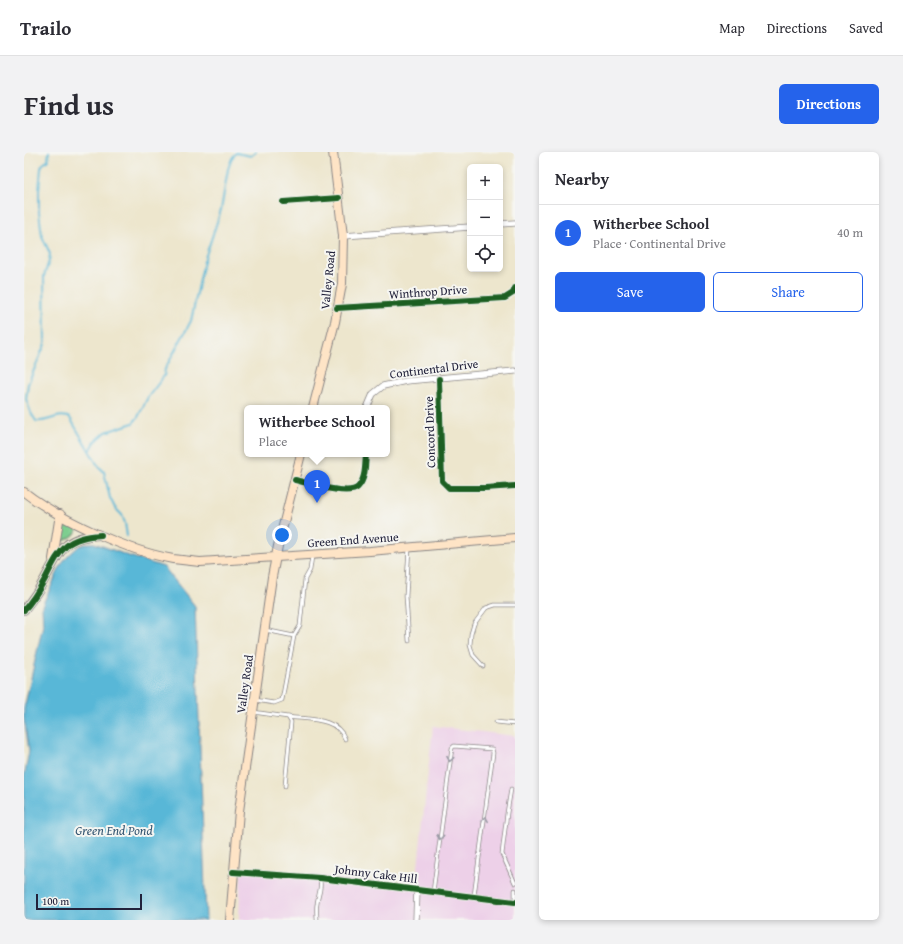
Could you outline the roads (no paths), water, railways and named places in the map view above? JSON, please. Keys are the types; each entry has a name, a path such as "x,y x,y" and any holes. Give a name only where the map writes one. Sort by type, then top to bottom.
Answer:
{"main road":[{"name":"Valley Road","path":"314,405 338,308 342,284 343,236 333,152"},
{"name":"Valley Road","path":"230,920 239,811 276,557 300,457"},
{"path":"24,492 41,504 60,514"},
{"name":"Green End Avenue","path":"52,563 60,514 101,535 151,553 200,562 409,548 515,538"},
{"name":"Green End Avenue","path":"24,610 44,581 52,563 62,548 79,538 101,535"}],"street":[{"path":"284,202 339,198"},
{"path":"503,224 515,223"},
{"path":"343,236 467,226"},
{"name":"Winthrop Drive","path":"338,308 505,298 513,293 515,288"},
{"name":"Continental Drive","path":"368,405 373,394 383,386 406,381 515,371"},
{"name":"Concord Drive","path":"439,379 442,481 449,488 515,486"},
{"path":"295,480 343,491 353,490 358,488 362,481 366,457"},
{"name":"Johnny Cake Hill","path":"233,872 320,878 515,902"},
{"path":"416,920 417,890"}],"lane":[{"path":"409,548 406,596 409,641"},
{"path":"255,700 274,703 282,700 294,636 300,626 304,579 310,570 312,555"},
{"path":"483,666 473,655 470,645 474,624 486,608 500,605 515,605"},
{"path":"265,630 294,636"},
{"path":"253,712 329,722 340,729 344,739"},
{"path":"285,786 291,722 288,717"},
{"path":"496,722 515,724"},
{"path":"433,892 452,748 454,746 492,749 493,753 474,896"},
{"path":"511,789 502,854 515,883"},
{"path":"317,920 317,903 320,896 321,886 320,878"},
{"path":"515,890 515,902"}],"water":[{"name":"Green End Pond","path":"94,543 164,567 195,606 206,920 24,920 24,778 29,751 24,709 43,625 42,606 61,565 79,546"}],"waterway":[{"path":"49,152 48,160 42,165 41,168 39,190 39,212 42,236 50,254 44,276 45,344 28,384 26,399 31,413 36,421 45,421 62,416 70,418 97,464 104,472 110,498 115,508 122,515 127,536"},
{"path":"90,451 95,442 106,432 133,423 138,417 148,397 164,376 165,369 191,321 204,261 221,210 228,169 232,158 236,153 251,156 256,152"}],"place":[{"name":"Witherbee School","path":"317,503"}]}
